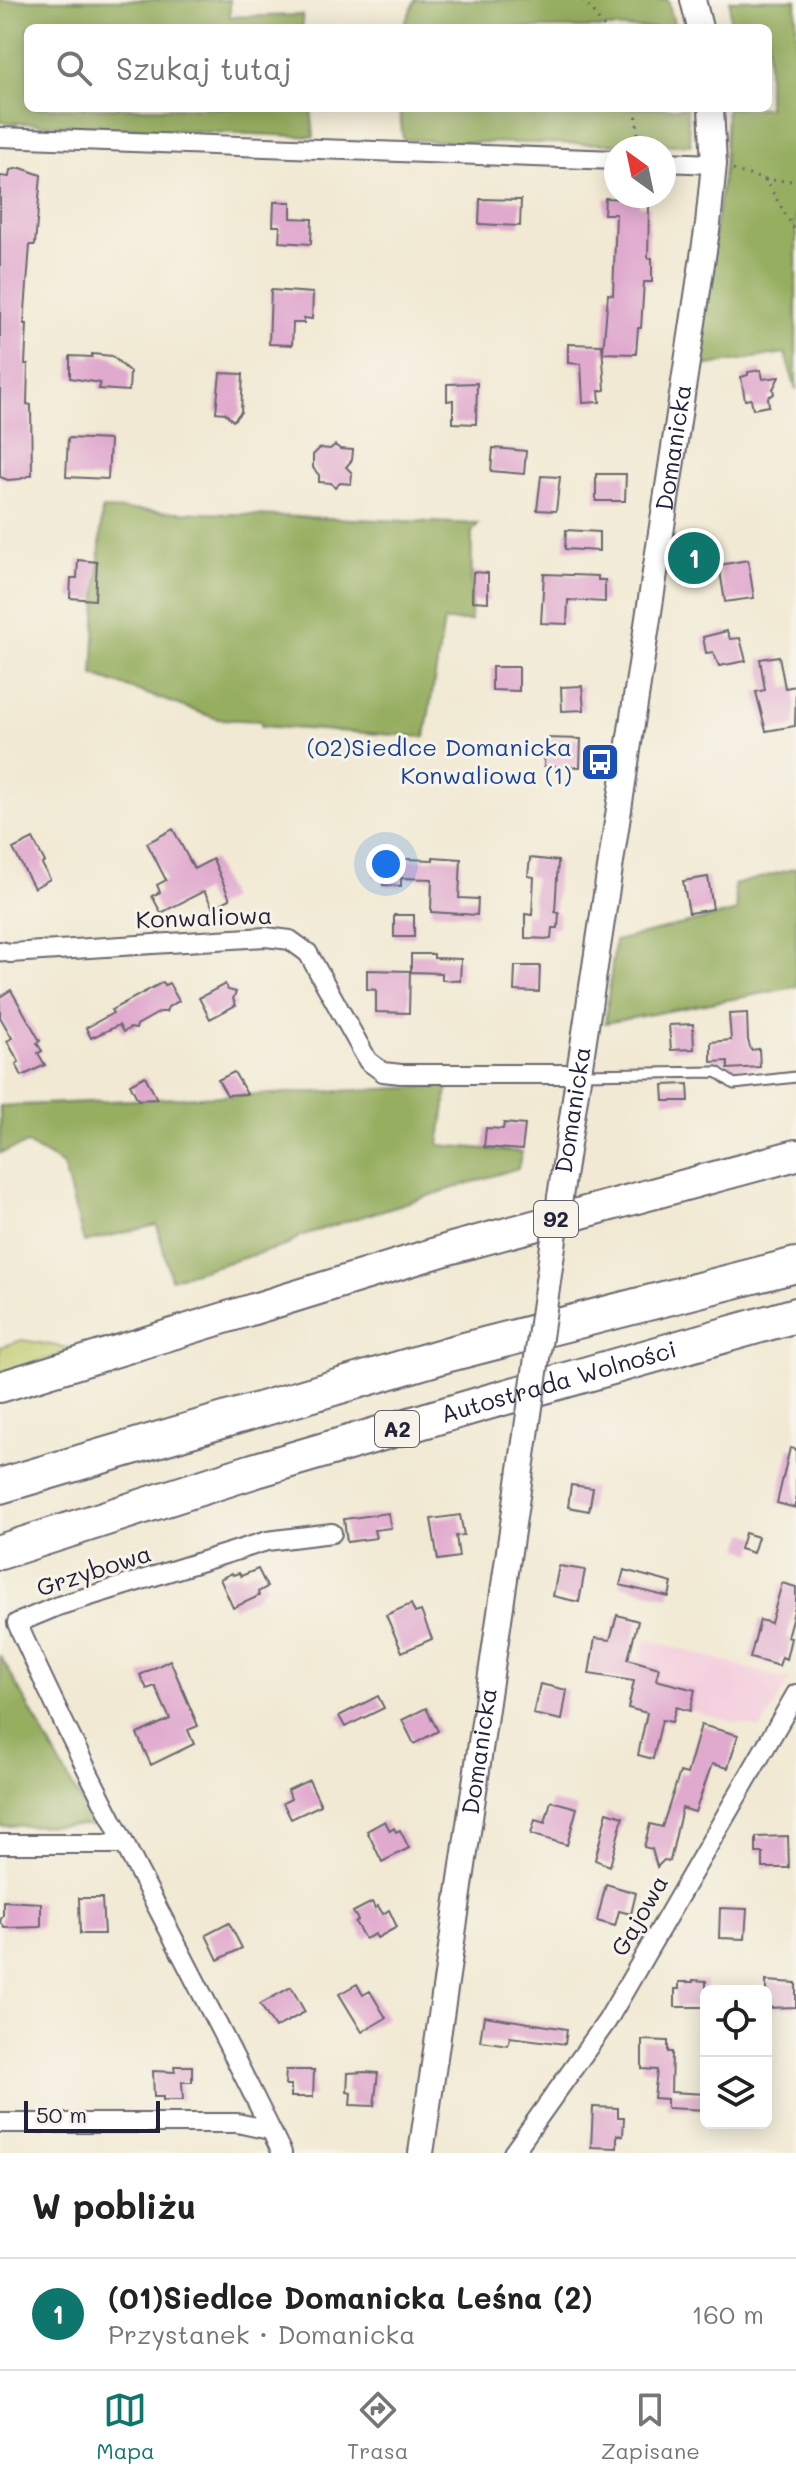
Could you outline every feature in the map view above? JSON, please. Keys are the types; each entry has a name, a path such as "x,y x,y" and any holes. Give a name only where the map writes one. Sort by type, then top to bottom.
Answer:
{"highway":[{"name":"A2","path":"0,1486 449,1354 796,1265"},
{"name":"Autostrada Wolności","path":"0,1552 283,1462 796,1315"}],"main road":[{"name":"92","path":"0,1387 452,1248 796,1155"}],"street":[{"path":"693,0 699,24"},
{"name":"Domanicka","path":"421,2153 560,1197 708,224 714,164 711,112"},
{"path":"0,137 604,160"},
{"path":"676,162 714,164"},
{"name":"Konwaliowa","path":"0,951 10,953 266,937 290,940 308,953 368,1061 383,1072 580,1074"},
{"name":"Grzybowa","path":"282,2153 217,2020 124,1844 17,1623 58,1606 267,1541 332,1533"},
{"name":"Gajowa","path":"513,2153 607,2021 796,1694"},
{"path":"0,1844 124,1844"},
{"path":"0,2123 237,2123 270,2130"}],"lane":[{"path":"580,1074 717,1072 734,1084 796,1077"}],"path":[{"path":"583,0 602,24"},
{"path":"636,112 638,136"},
{"path":"714,164 765,180 796,181"},
{"path":"765,180 796,232"}],"shaded area":[{"path":"646,1639 789,1680 761,1729 631,1695"}],"green space":[{"path":"0,0 230,0 230,17 302,15 303,24 24,24 24,112 311,112 314,137 0,122"},
{"path":"415,0 668,0 674,24 405,24"},
{"path":"730,0 796,0 796,390 785,353 695,367 724,168 727,112 772,112 772,24 730,24"},
{"path":"400,112 687,112 691,145 676,145 676,136 604,136 604,144 403,139"},
{"path":"102,509 478,524 472,532 471,621 444,621 425,737 261,726 261,721 218,719 93,675"},
{"path":"796,868 796,987 605,1023 615,941 737,911 734,885"},
{"path":"448,1086 439,1145 522,1152 518,1168 300,1236 288,1245 171,1279 157,1225 84,1242 63,1165 27,1144 0,1153 0,1106"},
{"path":"22,1340 79,1350 0,1373 0,1347"},
{"path":"0,1655 94,1825 0,1826"}],"building":[{"path":"21,168 41,175 35,245 30,245 24,324 27,324 25,364 28,364 27,404 31,405 32,475 8,480 0,477 0,176 9,177 10,170"},
{"path":"480,199 521,200 520,226 479,224"},
{"path":"274,202 291,202 291,218 312,219 311,244 279,242 280,226 273,226"},
{"path":"604,208 649,208 648,258 652,258 652,282 644,282 636,354 603,353 608,294 613,295 616,214 604,214"},
{"path":"271,290 313,293 312,319 304,318 304,323 293,323 292,345 269,344"},
{"path":"568,344 602,345 605,390 599,391 600,402 583,403 581,364 568,363"},
{"path":"92,354 112,356 130,372 129,391 99,389 100,383 70,378 70,356 92,357"},
{"path":"761,370 763,379 779,377 774,394 768,397 769,406 753,409 751,399 745,400 741,377 748,375 748,372"},
{"path":"220,373 243,374 241,412 233,421 225,413 216,412"},
{"path":"477,383 476,424 453,423 453,400 447,401 447,384"},
{"path":"68,438 110,440 108,479 66,477"},
{"path":"335,445 340,449 353,450 352,460 346,467 352,473 351,484 340,483 335,488 331,483 319,482 319,475 313,468 313,455 320,448 330,449"},
{"path":"493,448 526,451 524,474 491,471"},
{"path":"596,474 626,474 625,501 596,501"},
{"path":"541,476 560,477 556,511 537,510"},
{"path":"566,530 599,532 599,551 565,549"},
{"path":"78,560 97,562 95,600 70,598 71,578 77,578"},
{"path":"748,560 754,598 725,602 719,565"},
{"path":"473,572 488,573 488,602 472,601"},
{"path":"544,574 598,576 598,580 605,580 605,602 568,600 567,624 541,623"},
{"path":"727,631 730,639 740,638 746,661 719,666 713,652 706,653 703,637"},
{"path":"779,656 785,688 796,686 795,726 766,731 756,692 765,690 760,659"},
{"path":"492,667 519,667 519,691 492,690"},
{"path":"582,686 584,710 562,711 561,687"},
{"path":"545,738 581,739 580,767 544,766"},
{"path":"173,829 194,869 213,859 230,899 213,908 204,891 161,913 152,896 160,892 157,885 166,880 147,843"},
{"path":"33,839 50,879 34,888 13,849"},
{"path":"433,857 461,859 459,898 478,899 477,915 431,912 432,879 401,878 401,886 383,885 383,878 374,877 375,858 433,860"},
{"path":"530,858 558,861 555,912 559,913 558,928 552,928 551,939 525,938 525,914 532,915 534,877 528,876"},
{"path":"708,877 713,909 689,913 683,881"},
{"path":"394,915 414,915 414,937 394,937"},
{"path":"411,954 461,959 460,981 442,980 442,973 411,972"},
{"path":"515,966 540,966 539,992 514,991"},
{"path":"367,970 410,971 409,1013 376,1012 376,990 367,989"},
{"path":"163,982 165,985 169,983 179,1001 168,1007 166,1012 160,1012 137,1025 136,1029 123,1032 119,1025 91,1038 86,1028 113,1013 111,1010"},
{"path":"225,984 228,990 236,992 233,999 236,1005 210,1019 199,998"},
{"path":"11,990 40,1041 37,1043 42,1051 38,1053 45,1065 22,1076 16,1064 19,1062 7,1041 12,1038 0,1017 0,997"},
{"path":"747,1013 748,1040 751,1050 759,1049 760,1067 728,1069 728,1061 711,1062 711,1042 731,1040 729,1014"},
{"path":"693,1024 694,1049 671,1050 669,1025"},
{"path":"234,1072 247,1094 227,1095 218,1080"},
{"path":"145,1076 157,1099 138,1100 130,1084"},
{"path":"688,1084 689,1101 664,1101 663,1085"},
{"path":"504,1123 525,1125 522,1150 484,1147 486,1128 503,1129"},
{"path":"790,1448 796,1449 796,1508 777,1503"},
{"path":"571,1485 593,1488 589,1511 568,1507"},
{"path":"388,1513 391,1528 374,1530 376,1538 347,1542 344,1519"},
{"path":"460,1515 464,1535 456,1536 459,1557 438,1560 431,1519"},
{"path":"745,1533 758,1537 753,1553 740,1549"},
{"path":"559,1566 585,1570 579,1602 553,1596"},
{"path":"258,1569 267,1587 258,1592 259,1596 233,1608 220,1579 232,1573 241,1576"},
{"path":"624,1570 672,1583 669,1597 620,1585"},
{"path":"782,1583 796,1587 796,1604 787,1637 791,1638 786,1659 782,1657 779,1666 750,1658 760,1620 771,1623"},
{"path":"411,1604 415,1613 421,1611 432,1639 402,1652 386,1615"},
{"path":"617,1615 638,1621 628,1659 659,1668 656,1680 695,1690 690,1711 676,1707 672,1722 662,1720 653,1759 638,1755 647,1713 628,1708 634,1681 589,1674 595,1638 610,1640"},
{"path":"170,1660 198,1726 188,1730 194,1744 151,1765 137,1734 170,1719 155,1686 147,1689 140,1675"},
{"path":"540,1684 567,1690 562,1720 533,1714"},
{"path":"378,1696 384,1708 345,1727 339,1716"},
{"path":"426,1708 438,1731 414,1744 402,1720"},
{"path":"701,1725 738,1735 728,1768 712,1764 695,1812 682,1808 670,1861 664,1860 657,1867 652,1849 644,1847 650,1824 662,1827 680,1772 687,1774"},
{"path":"309,1780 321,1805 291,1819 283,1803 291,1799 288,1790"},
{"path":"551,1801 577,1808 567,1845 531,1834 535,1820 545,1823"},
{"path":"607,1812 623,1817 610,1866 595,1860"},
{"path":"385,1821 390,1831 394,1828 396,1832 400,1830 409,1848 382,1862 367,1831"},
{"path":"788,1836 789,1868 763,1868 763,1853 756,1853 756,1837"},
{"path":"606,1884 636,1893 631,1914 619,1911 615,1926 597,1921"},
{"path":"79,1898 102,1898 104,1934 80,1934"},
{"path":"3,1901 41,1903 41,1927 5,1928 0,1921"},
{"path":"372,1902 383,1914 389,1910 397,1927 377,1938 375,1934 365,1939 353,1912"},
{"path":"720,1908 747,1909 745,1939 719,1938"},
{"path":"229,1923 242,1948 218,1960 206,1935"},
{"path":"706,1981 706,1985 700,1985 700,2007 675,2007 675,1989 679,1989 679,1982"},
{"path":"766,1981 796,1983 796,2007 772,2008 772,1985 766,1985"},
{"path":"357,1984 363,1995 370,1991 386,2018 362,2032 339,1994"},
{"path":"291,1987 305,2012 275,2028 260,2004"},
{"path":"484,2016 567,2029 565,2044 510,2037 508,2045 480,2041"},
{"path":"642,2040 668,2041 668,2052 672,2052 671,2092 700,2094 700,2110 667,2108 667,2099 654,2098 657,2070 642,2069"},
{"path":"174,2066 192,2066 192,2082 182,2082 183,2100 154,2097 153,2071 175,2072"},
{"path":"286,2070 314,2070 313,2097 291,2097 291,2085 285,2085"},
{"path":"348,2073 378,2073 374,2106 350,2105"},
{"path":"593,2107 618,2108 618,2117 624,2117 623,2136 617,2135 617,2148 591,2147"}],"place":[{"name":"(01)Siedlce Domanicka Leśna (2)","path":"694,558"},
{"name":"(02)Siedlce Domanicka Konwaliowa (1)","path":"600,762"}]}
